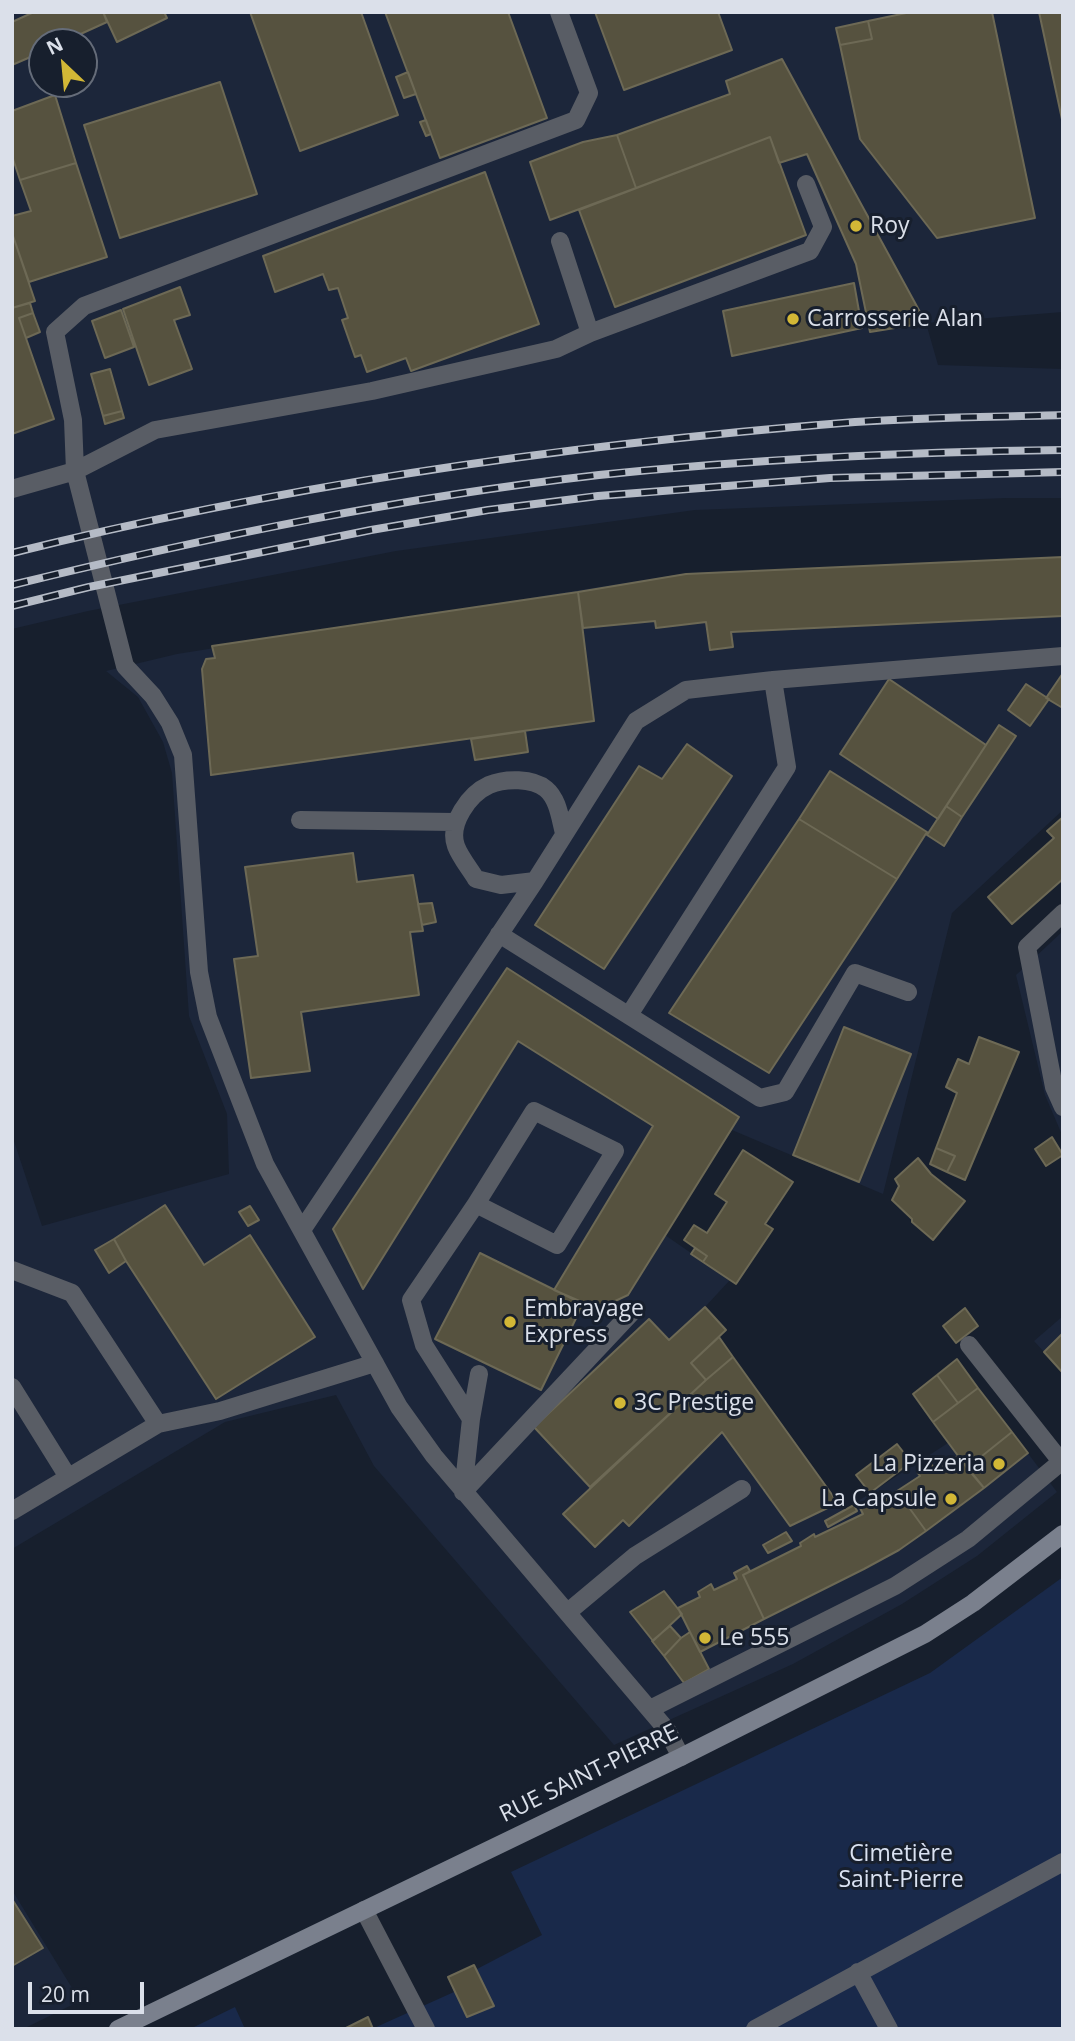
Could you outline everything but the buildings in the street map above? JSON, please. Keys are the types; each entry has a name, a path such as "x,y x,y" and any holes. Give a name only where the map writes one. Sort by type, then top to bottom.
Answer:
{"main road":[{"name":"RUE SAINT-PIERRE","path":"118,2029 681,1757 925,1634 973,1603 1063,1534"}],"lane":[{"path":"559,12 589,93 576,120 84,306 55,332 73,420 75,471 125,666 170,723 183,755 199,972 208,1017 265,1164 399,1407 463,1492 667,1730 681,1757"},
{"path":"12,489 75,471 155,430 372,391 556,349 590,333 810,251 823,227 806,184"},
{"path":"560,241 590,333"},
{"path":"302,1230 535,881 636,721 686,690 773,680 1063,656"},
{"path":"629,1015 787,767 773,680"},
{"path":"535,881 501,885 476,879 455,845 455,822 471,799 490,784 529,779 547,789 556,804 564,833"},
{"path":"300,820 455,822"},
{"path":"1063,913 1027,947 1054,1087 1063,1107"},
{"path":"499,934 760,1098 785,1093 855,973 908,992"},
{"path":"471,1419 424,1345 411,1300 476,1204 534,1111 615,1151 557,1245 476,1204"},
{"path":"12,1270 72,1293 158,1424"},
{"path":"463,1492 633,1311"},
{"path":"650,1709 895,1586 968,1539 1062,1463 969,1345"},
{"path":"12,1511 158,1424 220,1411 375,1363"},
{"path":"463,1492 471,1419 480,1374"},
{"path":"12,1387 68,1477"},
{"path":"568,1612 635,1556 742,1489"},
{"path":"755,2029 1063,1862"},
{"path":"364,1909 426,2029"},
{"path":"858,1972 889,2029"}],"shaded area":[{"path":"12,12 1063,12 1063,312 926,323 938,365 1063,369 1063,498 695,510 396,551 88,611 12,629"},
{"path":"1063,559 1063,810 952,913 883,1194 732,1130 665,1235 730,1280 705,1307 727,1330 719,1337 844,1510 948,1443 967,1467 1012,1432 1057,1492 977,1556 902,1604 793,1664 614,1745 374,1466 336,1395 225,1422 12,1549 12,1135 42,1226 229,1174 227,1114 189,1016 172,773 163,742 138,697 106,671 177,654 687,573"},
{"path":"1063,931 1063,1137 1045,1095 1016,975"},
{"path":"1063,1316 1063,1373 1034,1341"},
{"path":"12,1890 80,2001 23,2029 12,2029"}],"green space":[{"name":"Cimetière Saint-Pierre","path":"1063,1577 1063,2029 344,2029 368,2017 374,2028 454,1992 448,1977 474,1965 477,1969 542,1935 511,1872 930,1673"},
{"path":"235,2007 245,2029 190,2029"}],"railway":[{"path":"12,553 116,528 325,487 536,455 855,422 1063,415"},
{"path":"12,585 157,551 304,521 525,484 657,469 773,461 947,452 1063,450"},
{"path":"12,606 89,587 371,530 488,510 598,496 830,478 1063,472"}],"place":[{"name":"Roy","path":"856,226"},
{"name":"Carrosserie Alan","path":"793,319"},
{"name":"Embrayage Express","path":"510,1322"},
{"name":"3C Prestige","path":"620,1403"},
{"name":"La Pizzeria","path":"999,1464"},
{"name":"La Capsule","path":"951,1499"},
{"name":"Le 555","path":"705,1638"}]}
